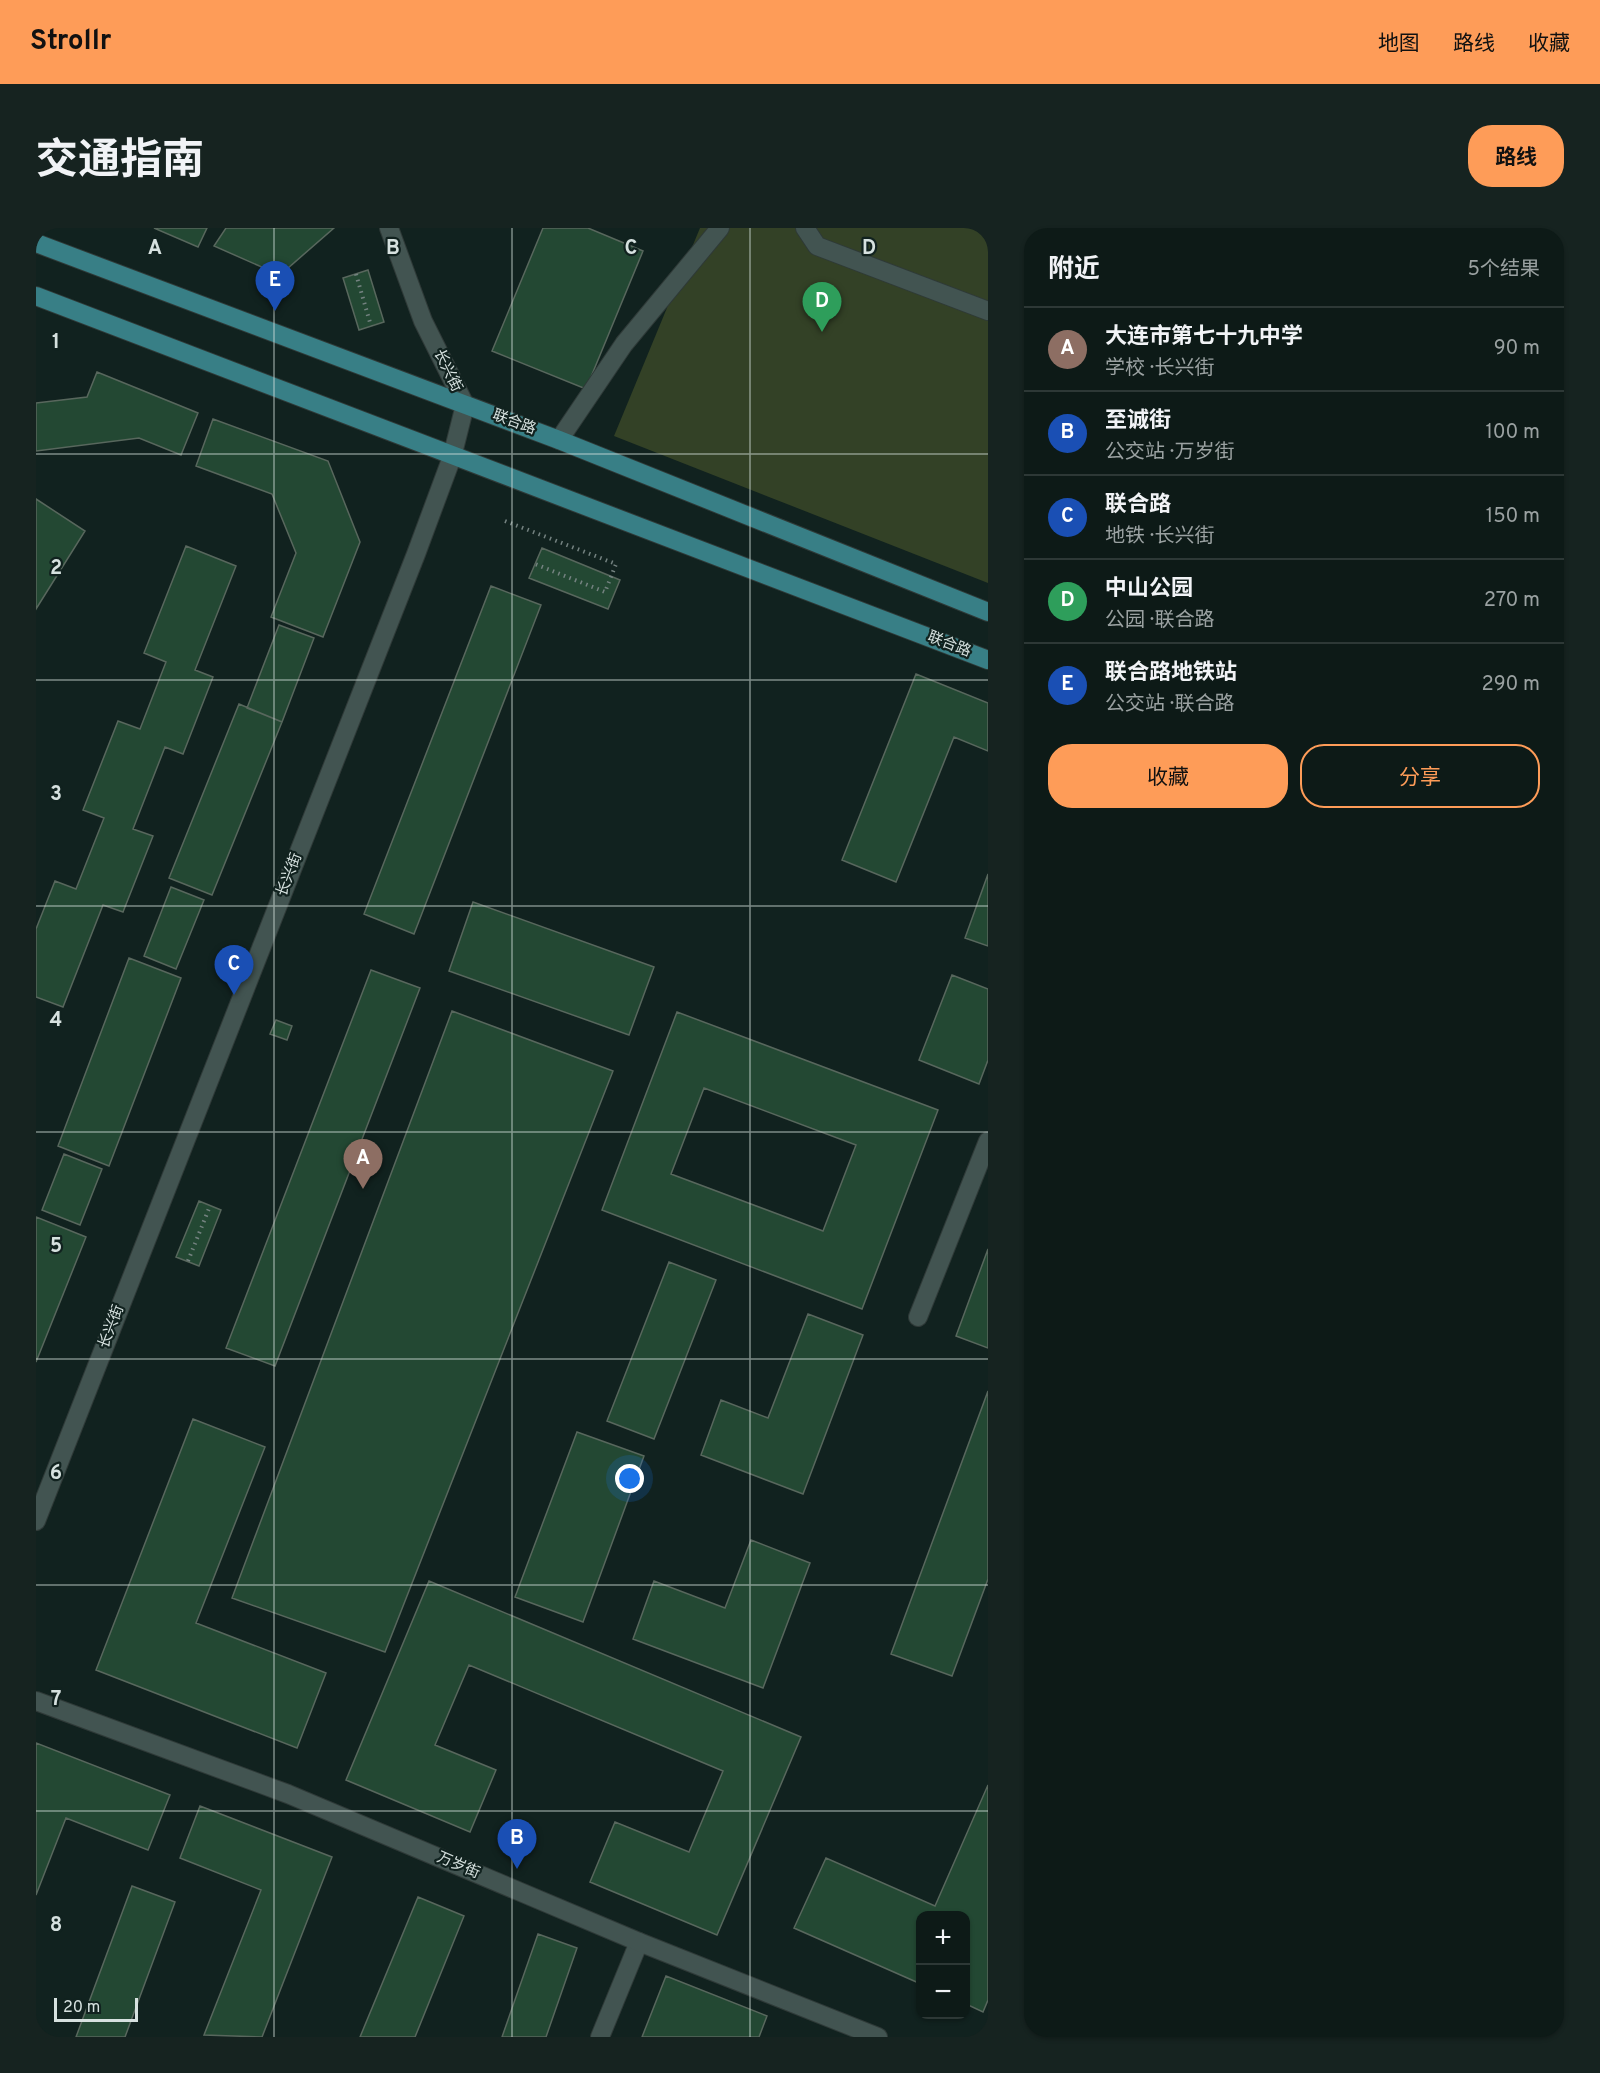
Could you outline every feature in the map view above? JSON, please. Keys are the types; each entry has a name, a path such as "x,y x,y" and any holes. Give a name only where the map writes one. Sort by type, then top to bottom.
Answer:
{"main road":[{"name":"联合路","path":"36,243 559,440 988,612"},
{"name":"联合路","path":"36,296 452,457 988,660"}],"street":[{"name":"长兴街","path":"36,1521 452,457 465,405 423,321 389,228"},
{"path":"559,440 624,344 720,228"},
{"path":"805,228 817,246 988,311"},
{"path":"918,1317 988,1141"},
{"name":"万岁街","path":"36,1701 288,1794 639,1942 878,2037"},
{"path":"600,2037 639,1942"}],"path":[{"path":"356,274 371,326"},
{"path":"505,521 616,564 605,592 535,564"},
{"path":"188,1261 210,1206"}],"green space":[{"path":"700,228 988,228 988,583 614,436"}],"building":[{"path":"154,228 207,228 198,247"},
{"path":"226,228 334,228 280,275 214,246"},
{"path":"543,228 588,228 643,251 586,389 492,351"},
{"path":"368,270 384,322 359,330 343,278"},
{"path":"97,372 198,413 181,455 139,438 36,451 36,403 87,397"},
{"path":"213,419 328,461 360,542 323,637 271,617 296,553 272,494 196,466"},
{"path":"36,499 85,531 36,609"},
{"path":"186,546 236,566 195,670 213,677 183,754 165,747 133,829 153,836 123,912 103,905 63,1007 36,997 36,929 55,881 76,889 104,818 83,810 118,721 140,729 166,662 144,653"},
{"path":"542,548 620,580 608,609 529,578"},
{"path":"491,586 541,605 414,934 364,914"},
{"path":"279,625 314,638 282,722 247,708"},
{"path":"916,674 988,703 988,751 954,737 896,882 842,860"},
{"path":"239,704 282,722 212,895 169,878"},
{"path":"988,874 988,946 965,938"},
{"path":"171,887 204,900 176,969 144,956"},
{"path":"473,902 654,967 629,1035 449,971"},
{"path":"129,958 181,978 109,1166 58,1146"},
{"path":"371,970 420,988 275,1366 226,1348"},
{"path":"952,975 988,989 988,1060 979,1084 919,1060"},
{"path":"452,1011 613,1071 385,1652 232,1598"},
{"path":"677,1012 938,1110 862,1309 602,1210","holes":["704,1088 856,1145 823,1231 671,1174"]},
{"path":"276,1020 292,1026 287,1040 270,1034"},
{"path":"64,1154 102,1169 80,1225 42,1210"},
{"path":"199,1201 221,1210 199,1266 176,1257"},
{"path":"36,1217 86,1237 36,1362"},
{"path":"988,1249 988,1348 956,1336"},
{"path":"669,1262 716,1280 654,1439 607,1421"},
{"path":"808,1314 863,1335 803,1494 701,1455 721,1400 768,1418"},
{"path":"988,1391 988,1579 952,1676 891,1654"},
{"path":"193,1419 265,1447 196,1623 326,1673 297,1748 96,1670"},
{"path":"577,1432 644,1456 583,1622 515,1597"},
{"path":"751,1540 810,1563 763,1688 633,1639 654,1581 725,1608"},
{"path":"429,1581 801,1737 717,1935 590,1882 615,1822 689,1852 723,1771 469,1665 435,1745 496,1770 470,1832 346,1780"},
{"path":"36,1743 170,1795 148,1850 66,1818 36,1895"},
{"path":"988,1785 988,2000 983,2012 970,2006 970,1911 916,1911 916,1982 794,1928 826,1858 935,1906"},
{"path":"200,1806 332,1857 262,2037 204,2035 261,1890 180,1858"},
{"path":"132,1886 175,1902 125,2037 76,2037"},
{"path":"418,1897 464,1916 415,2037 360,2037"},
{"path":"538,1934 577,1948 546,2037 502,2037"},
{"path":"666,1976 767,2016 759,2037 642,2037"}],"place":[{"name":"联合路地铁站","path":"275,311"},
{"name":"中山公园","path":"822,332"},
{"name":"联合路","path":"234,995"},
{"name":"大连市第七十九中学","path":"363,1189"},
{"name":"至诚街","path":"517,1869"}]}
